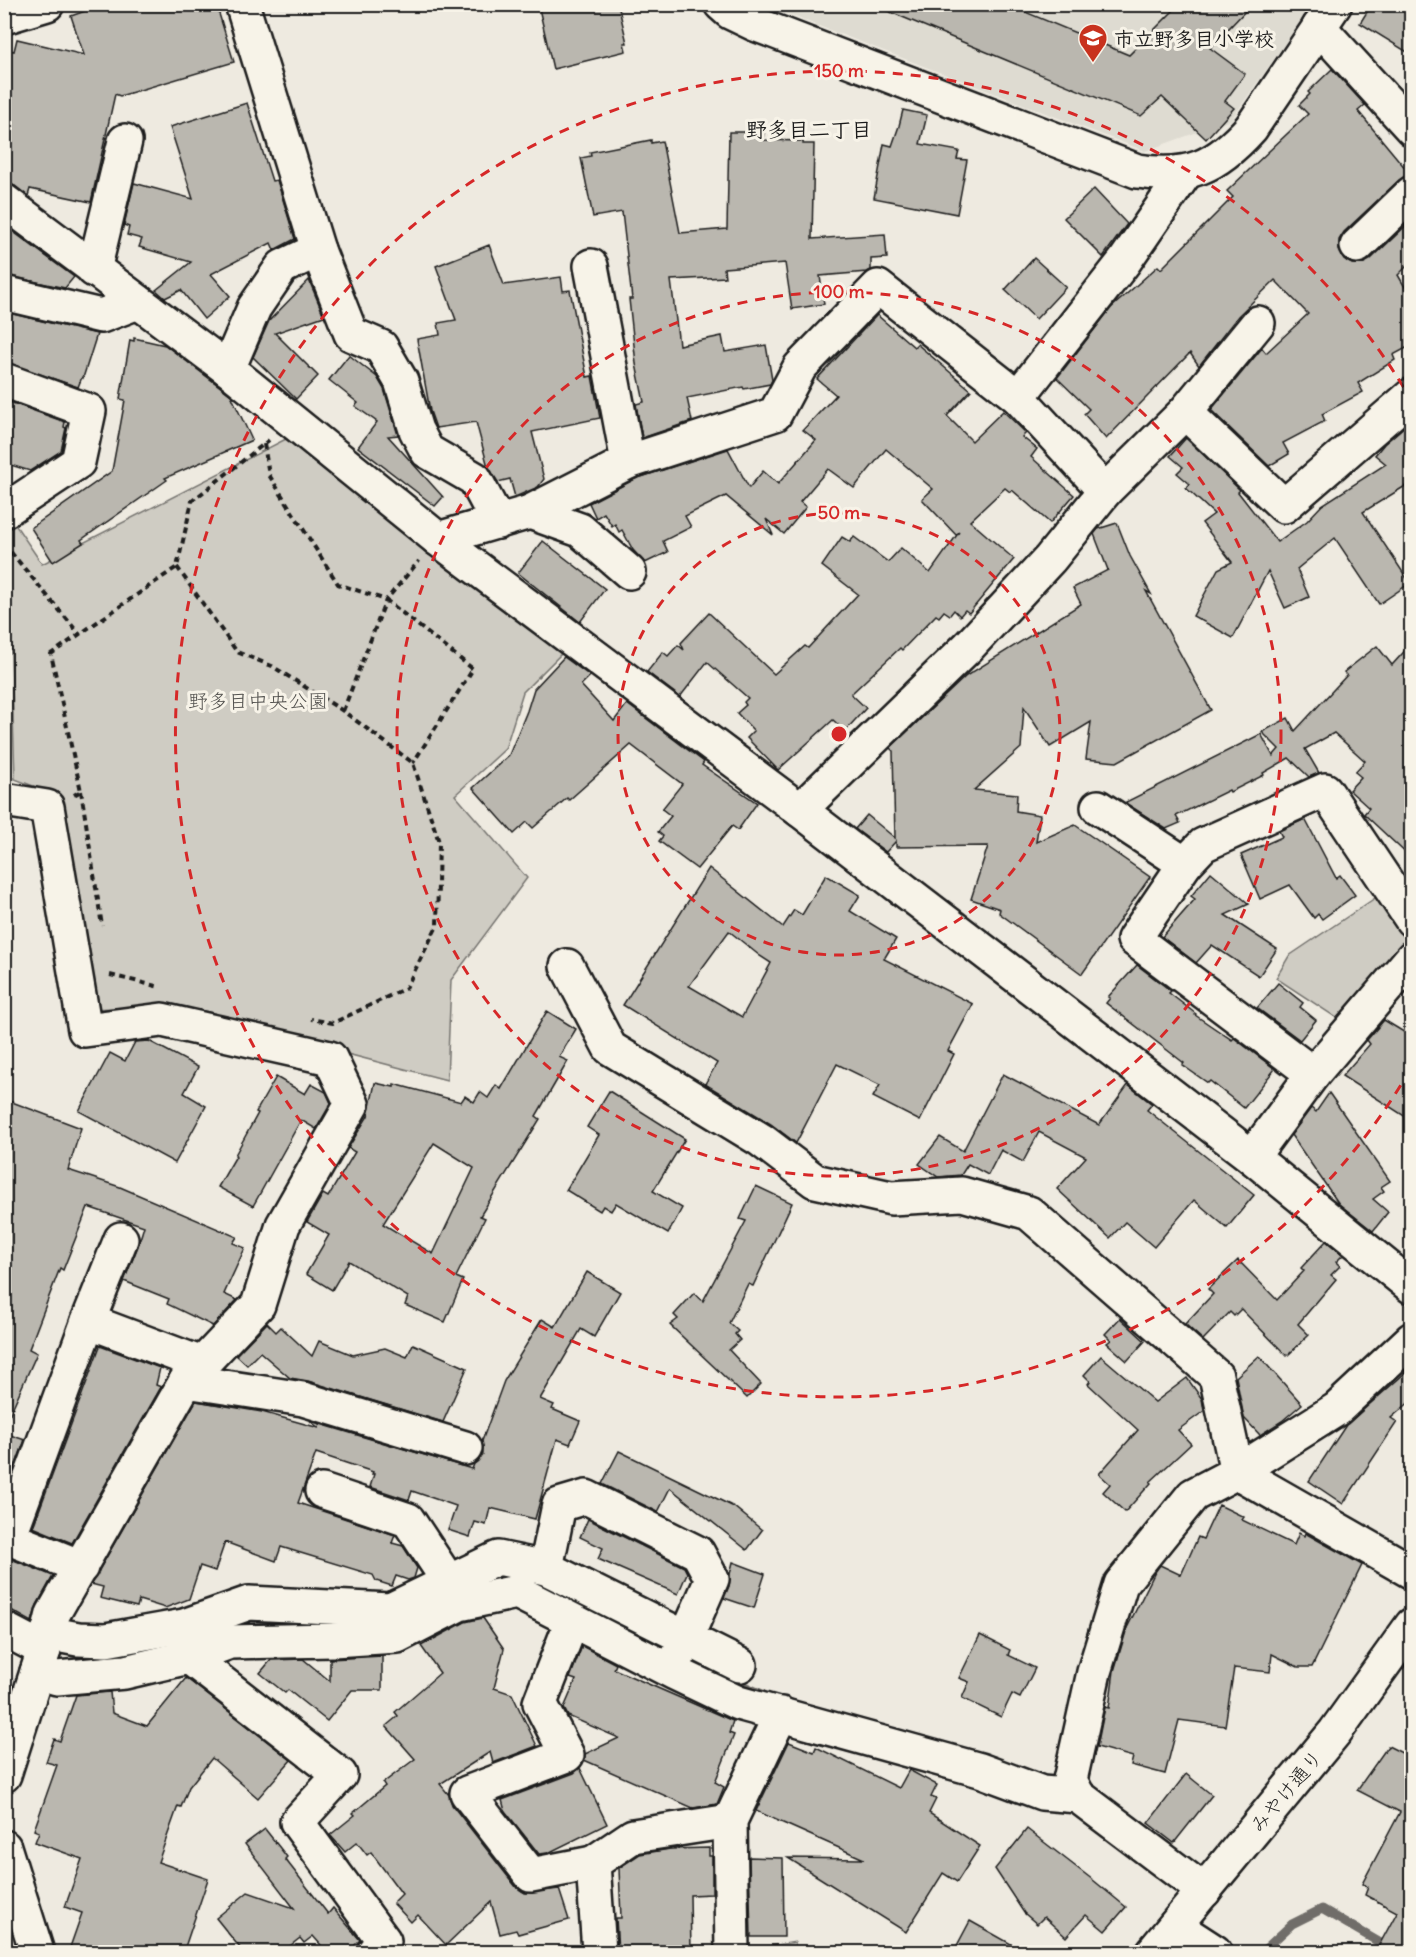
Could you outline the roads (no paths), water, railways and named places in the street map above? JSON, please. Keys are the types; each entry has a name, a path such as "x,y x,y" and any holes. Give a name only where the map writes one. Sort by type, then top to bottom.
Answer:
{"main road":[{"path":"4,16 47,4"},
{"path":"242,4 318,250 351,334 381,347 401,381 416,430 427,451 475,479 498,522"},
{"path":"721,4 730,12 755,24 1137,171 1160,175 1186,172 1216,161 1235,146 1251,128 1327,16 1412,129"},
{"path":"94,270 125,141"},
{"path":"1018,397 1124,262 1186,172"},
{"path":"1357,246 1412,193"},
{"path":"4,201 228,369 438,539 800,810 1252,1156 1412,1287"},
{"path":"228,369 254,308 282,267 318,250"},
{"path":"591,266 628,462"},
{"path":"438,539 530,512 628,462 775,414 800,367 878,287 1018,397 1105,491"},
{"path":"4,293 101,315 138,302"},
{"path":"800,810 969,645 1050,559 1105,491 1185,412 1258,323"},
{"path":"4,380 89,411 78,462 4,511"},
{"path":"1185,412 1284,506 1412,395"},
{"path":"530,512 580,530 629,572"},
{"path":"1314,1074 1134,939 1185,864 1203,846 1325,790 1412,920"},
{"path":"4,800 48,807 85,1030 162,1020 330,1058 352,1104 283,1226 258,1305 194,1372 53,1614 4,1775"},
{"path":"1098,807 1185,864"},
{"path":"1252,1156 1314,1074 1412,958"},
{"path":"567,966 610,1048 761,1140 815,1181 891,1198 962,1194 1029,1214 1216,1376 1237,1472 1412,1572"},
{"path":"81,1567 7,1536 121,1239"},
{"path":"88,1321 194,1372 303,1399 465,1448"},
{"path":"1204,1891 1078,1796 1070,1780 1094,1672 1121,1584 1192,1495 1237,1472 1337,1409 1412,1339"},
{"path":"322,1491 408,1520 454,1593"},
{"path":"546,1568 559,1505 586,1497 698,1553 712,1579 680,1653"},
{"path":"4,1629 43,1651 57,1678 124,1672 189,1657 230,1642 397,1636 498,1558 546,1568 680,1653 738,1703 980,1770 1042,1793 1078,1796"},
{"path":"43,1651 78,1639 106,1640 184,1626 249,1603 390,1610 454,1593 517,1592 572,1621 680,1653 740,1665"},
{"path":"572,1621 540,1703 567,1755 467,1793 531,1875 593,1863 633,1836 730,1821"},
{"name":"みやけ通り","path":"1153,1953 1335,1732 1412,1625"},
{"path":"189,1657 340,1776 297,1822 384,1941 374,1953"},
{"path":"732,1953 730,1821 781,1714"},
{"path":"4,1847 37,1953"},
{"path":"593,1863 599,1953"},
{"path":"1175,1926 1215,1953"}],"waterway":[{"path":"684,1660 762,1694"},
{"path":"1262,1952 1292,1924 1322,1909 1389,1948"}],"place":[{"name":"市立野多目小学校","path":"1093,64"}],"district":[{"name":"野多目二丁目","path":"809,129"}],"park label":[{"name":"野多目中央公園","path":"258,700"}]}
